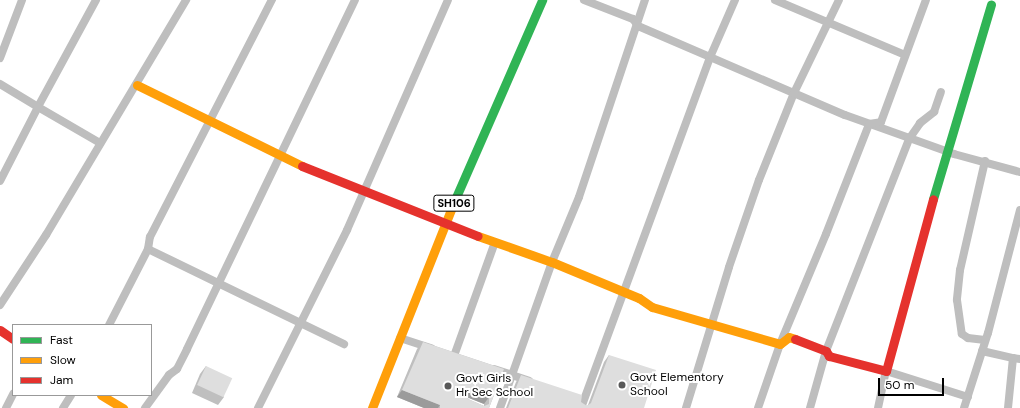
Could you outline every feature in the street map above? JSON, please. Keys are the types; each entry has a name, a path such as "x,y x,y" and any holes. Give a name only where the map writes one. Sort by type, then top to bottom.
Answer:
{"street":[{"path":"0,58 22,0"},
{"path":"0,181 96,0"},
{"path":"0,305 46,235 137,85 186,0"},
{"path":"110,324 148,249 150,237 272,0"},
{"path":"145,408 169,375 177,369 355,0"},
{"path":"258,408 302,322 448,0"},
{"name":"SH106","path":"372,408 444,224 542,0"},
{"path":"500,408 552,262 579,197 646,0"},
{"path":"581,408 581,397 711,55 735,0"},
{"path":"775,0 905,56"},
{"path":"686,408 729,267 759,180 794,93 839,0"},
{"path":"869,124 881,122 926,0"},
{"path":"588,1 633,19 638,26 711,55 794,93 869,124 946,151 1020,172"},
{"path":"878,408 886,370 946,151 991,4"},
{"path":"0,84 100,144"},
{"path":"137,85 280,157 362,192 444,224 552,262 622,292 652,307 712,323 780,344"},
{"path":"810,408 826,351 909,139 920,123 934,112 941,92"},
{"path":"758,408 780,344 826,234 869,124"},
{"path":"985,162 960,270 957,300 962,334 968,338 985,340"},
{"path":"964,408 982,351 1020,210"},
{"path":"400,338 451,355 495,242"},
{"path":"148,249 219,284 302,322 344,344"},
{"path":"0,330 12,338"},
{"path":"780,344 788,338 826,351 829,356 886,370 968,397"},
{"path":"982,351 1017,358 1008,408"},
{"path":"483,365 541,384"},
{"path":"6,408 12,396"},
{"path":"63,408 70,396"},
{"path":"103,396 122,408"}],"building":[{"name":"Govt Girls Hr Sec School","path":"423,342 504,369 489,408 440,408 440,405 402,390","holes":["474,390 489,397 489,404 484,406 468,399 467,393"]},
{"path":"609,355 656,370 644,408 508,408 521,375 582,395 581,402 587,406 591,403"},
{"path":"206,366 232,378 223,397 197,385"}],"traffic: fast":[{"path":"453,204 542,0"},
{"path":"933,199 991,4"}],"traffic: slow":[{"path":"137,85 302,166"},
{"path":"372,408 453,204"},
{"path":"478,236 552,262 639,298 652,307 780,344 789,337 795,339"},
{"path":"103,396 123,408"}],"traffic: jam":[{"path":"302,166 478,236"},
{"path":"795,339 826,351 829,356 886,371 933,199"},
{"path":"0,330 12,338"}],"place":[{"name":"Govt Elementory School","path":"622,385"},
{"name":"Govt Girls Hr Sec School","path":"448,386"}]}
